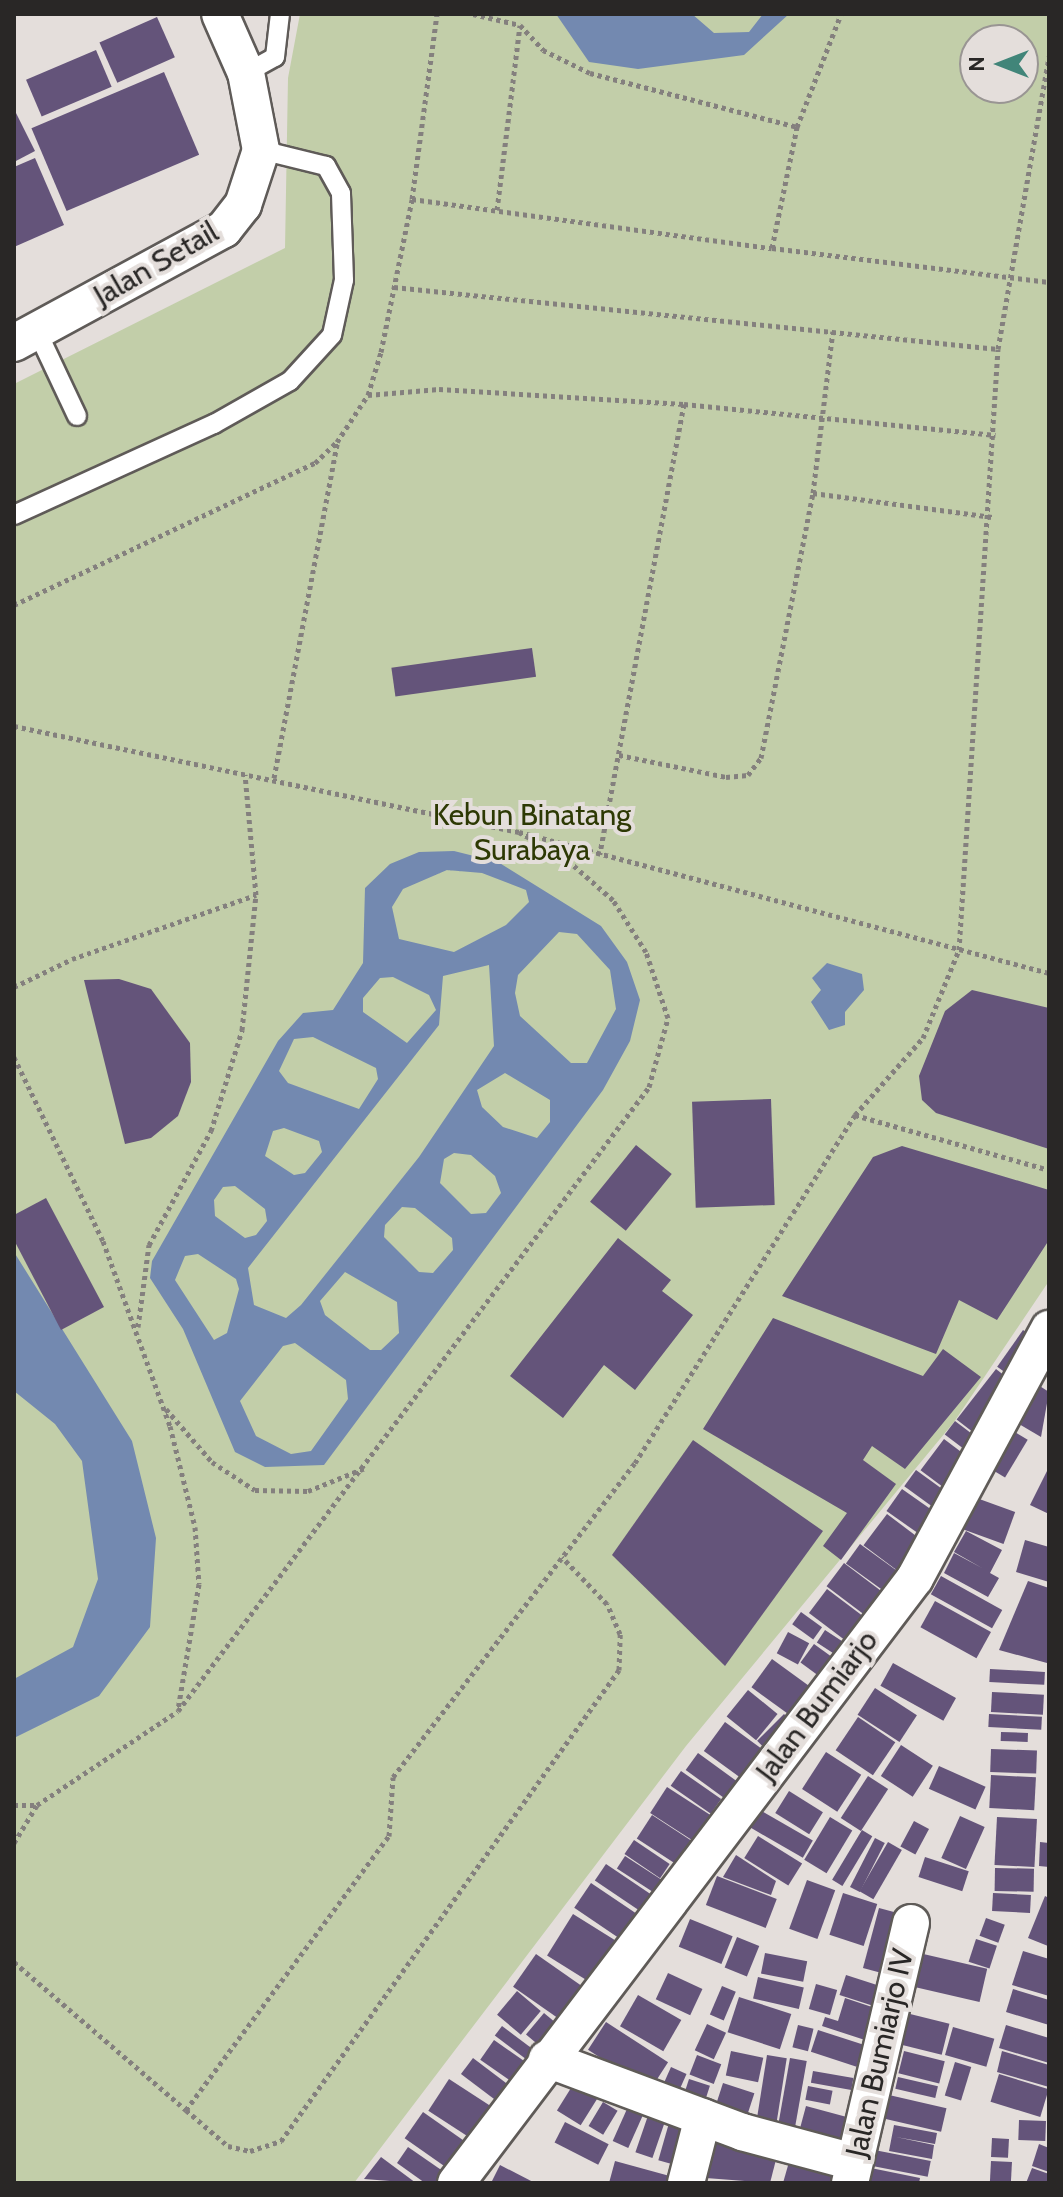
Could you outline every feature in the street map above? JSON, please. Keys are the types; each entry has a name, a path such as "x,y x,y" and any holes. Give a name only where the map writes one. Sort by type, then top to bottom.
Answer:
{"street":[{"name":"Jalan Setail","path":"25,337 224,229 243,205 261,150 246,73 220,14"},
{"name":"Jalan Bumiarjo","path":"456,2183 547,2059 915,1578 1049,1329"},
{"name":"Jalan Bumiarjo IV","path":"852,2173 911,1923"},
{"path":"547,2059 852,2173"},
{"path":"686,2183 703,2117"}],"lane":[{"path":"246,73 275,57 280,14"},
{"path":"14,515 214,424 290,381 332,335 344,280 341,193 326,166 261,150"},
{"path":"25,337 77,416"}],"path":[{"path":"473,14 520,25 543,50 590,73 797,127"},
{"path":"772,248 797,127 841,14"},
{"path":"497,210 520,25"},
{"path":"186,2110 389,1836 393,1777 635,1463 855,1115 923,1038 959,950 992,517 998,349 1008,277 1049,56"},
{"path":"412,199 1049,282"},
{"path":"394,287 998,349"},
{"path":"619,755 726,777 748,775 761,758 813,493 833,331"},
{"path":"368,395 439,389 684,404 824,414 995,435"},
{"path":"600,854 684,404"},
{"path":"274,778 337,442"},
{"path":"813,493 992,517"},
{"path":"14,726 274,778 519,832 1049,973"},
{"path":"138,1332 149,1245 211,1131 233,1071 256,895 245,774"},
{"path":"14,1843 37,1805 178,1711 369,1466 649,1087 668,1018 646,952 613,900 564,857 519,832"},
{"path":"14,987 72,959 256,895"},
{"path":"14,1057 138,1332 162,1404 195,1527 199,1584 178,1711"},
{"path":"855,1115 1049,1170"},
{"path":"162,1404 212,1462 255,1490 308,1491 369,1466"},
{"path":"14,1962 228,2146 250,2151 281,2141 619,1670 620,1634 607,1604 562,1557"},
{"path":"14,1805 37,1805"}],"green space":[{"name":"Kebun Binatang Surabaya","path":"300,14 1049,14 1049,1281 954,1422 686,1746 354,2183 14,2183 14,384 285,248 288,78"}],"water":[{"path":"556,14 692,14 714,33 749,32 763,14 789,14 744,55 638,69 589,62"},
{"path":"454,851 498,862 601,926 627,962 640,1000 630,1041 603,1090 324,1465 265,1467 235,1452 183,1329 150,1278 152,1261 278,1041 303,1013 333,1010 363,963 365,888 390,864 419,852","holes":["447,870 482,873 526,890 529,902 506,925 454,952 399,939 392,907 403,889","559,932 577,934 610,970 616,1009 587,1063 571,1063 520,1016 515,993 518,975","489,965 494,1046 419,1157 301,1305 286,1318 254,1305 248,1268 439,1025 443,976","393,977 429,995 436,1010 407,1043 363,1012 363,998 380,978","313,1037 376,1068 378,1079 359,1109 288,1083 279,1071 294,1039","505,1073 550,1100 550,1122 537,1138 503,1127 482,1107 477,1090","284,1128 319,1141 322,1152 305,1173 294,1175 265,1156 273,1131","454,1153 471,1155 495,1176 501,1193 486,1213 471,1214 440,1183 444,1159","235,1186 265,1209 267,1221 256,1235 245,1238 215,1216 214,1200 223,1187","402,1207 415,1208 452,1238 453,1250 433,1273 419,1272 384,1237 385,1225","198,1254 236,1279 239,1289 227,1333 214,1340 175,1280 185,1256","345,1272 397,1302 399,1333 381,1350 370,1350 325,1315 320,1301","295,1343 346,1380 348,1399 311,1451 291,1454 256,1436 240,1401 283,1346"]},
{"path":"827,963 862,974 864,990 845,1012 845,1025 829,1030 811,1002 821,990 812,978"},
{"path":"14,1252 132,1441 156,1538 150,1627 99,1696 14,1738 14,1679 73,1647 98,1579 82,1461 55,1424 14,1391"}],"building":[{"path":"157,17 175,57 117,83 99,43"},
{"path":"96,50 112,87 42,117 26,80"},
{"path":"164,72 199,155 67,211 31,128"},
{"path":"14,109 35,151 14,162"},
{"path":"35,158 64,225 14,247 14,167"},
{"path":"532,648 536,677 395,696 391,668"},
{"path":"119,979 151,989 190,1043 191,1082 178,1116 151,1138 125,1144 84,980"},
{"path":"972,990 1049,1008 1049,1149 936,1113 922,1100 919,1076 945,1011"},
{"path":"771,1099 775,1205 696,1208 692,1102"},
{"path":"636,1145 672,1174 626,1231 590,1202"},
{"path":"902,1146 1049,1190 1049,1240 997,1320 959,1300 936,1354 782,1296 873,1157"},
{"path":"46,1198 104,1307 61,1330 14,1240 14,1215"},
{"path":"618,1238 671,1280 662,1291 693,1315 635,1390 604,1365 563,1418 510,1376"},
{"path":"773,1318 923,1376 943,1349 981,1377 905,1469 872,1446 863,1460 896,1484 841,1560 823,1546 847,1513 703,1429"},
{"path":"1023,1330 1040,1342 1014,1379 997,1367"},
{"path":"996,1369 1014,1383 975,1434 957,1419"},
{"path":"1032,1381 1049,1392 1041,1437 1012,1420"},
{"path":"955,1421 980,1440 970,1453 945,1435"},
{"path":"1008,1428 1028,1440 1005,1478 985,1466"},
{"path":"944,1439 975,1462 952,1494 921,1470"},
{"path":"693,1440 823,1531 725,1666 612,1555"},
{"path":"1049,1467 1049,1514 1030,1505"},
{"path":"916,1470 956,1499 944,1515 904,1486"},
{"path":"902,1489 943,1518 927,1540 887,1511"},
{"path":"971,1496 1015,1512 1004,1544 959,1528"},
{"path":"887,1514 928,1545 904,1576 864,1545"},
{"path":"966,1531 1002,1550 990,1573 999,1578 988,1597 944,1573 954,1553 982,1568 954,1552"},
{"path":"1025,1540 1049,1547 1049,1582 1016,1572"},
{"path":"860,1544 909,1580 895,1599 846,1563"},
{"path":"844,1563 891,1599 874,1622 827,1586"},
{"path":"941,1576 1002,1610 992,1628 931,1594"},
{"path":"1028,1581 1049,1588 1047,1663 999,1650"},
{"path":"827,1589 872,1623 854,1647 809,1613"},
{"path":"935,1601 991,1632 976,1658 920,1627"},
{"path":"801,1612 822,1627 813,1639 792,1624"},
{"path":"825,1630 851,1647 843,1659 817,1643"},
{"path":"788,1632 809,1643 798,1664 777,1653"},
{"path":"814,1644 840,1663 826,1681 800,1663"},
{"path":"772,1659 813,1689 793,1717 751,1687"},
{"path":"893,1663 956,1698 943,1721 880,1686"},
{"path":"990,1669 1045,1672 1044,1685 989,1682"},
{"path":"875,1688 917,1715 900,1742 858,1715"},
{"path":"748,1690 778,1714 756,1740 727,1716"},
{"path":"992,1692 1044,1695 1043,1715 991,1712"},
{"path":"784,1714 792,1722 765,1749 757,1741"},
{"path":"989,1714 1042,1717 1041,1730 988,1727"},
{"path":"858,1717 895,1742 873,1775 836,1750"},
{"path":"725,1722 763,1750 742,1779 704,1751"},
{"path":"1001,1732 1028,1733 1028,1742 1001,1741"},
{"path":"901,1745 933,1766 913,1797 881,1776"},
{"path":"991,1749 1037,1751 1036,1774 990,1772"},
{"path":"826,1752 861,1775 837,1812 802,1789"},
{"path":"698,1753 737,1781 724,1798 686,1770"},
{"path":"939,1766 986,1787 975,1810 929,1789"},
{"path":"681,1771 721,1799 711,1814 671,1786"},
{"path":"991,1775 1036,1777 1034,1810 989,1808"},
{"path":"868,1776 888,1789 861,1831 841,1818"},
{"path":"667,1787 711,1816 695,1842 650,1813"},
{"path":"789,1791 823,1812 809,1834 775,1813"},
{"path":"760,1810 813,1840 803,1858 750,1827"},
{"path":"652,1815 692,1841 677,1865 637,1838"},
{"path":"960,1816 985,1827 966,1869 941,1858"},
{"path":"830,1817 852,1830 827,1873 804,1860"},
{"path":"997,1817 1037,1819 1034,1867 994,1865"},
{"path":"914,1821 929,1829 915,1855 900,1847"},
{"path":"862,1830 872,1836 842,1886 832,1880"},
{"path":"758,1836 802,1864 788,1886 744,1858"},
{"path":"875,1838 885,1843 860,1892 850,1887"},
{"path":"634,1840 670,1864 660,1878 624,1854"},
{"path":"888,1842 902,1850 873,1899 860,1891"},
{"path":"1040,1842 1049,1843 1049,1867 1039,1866"},
{"path":"736,1855 776,1881 771,1895 723,1877"},
{"path":"625,1856 672,1886 664,1899 617,1869"},
{"path":"925,1857 969,1871 962,1891 919,1877"},
{"path":"606,1864 658,1899 647,1916 595,1881"},
{"path":"995,1868 1034,1869 1034,1892 995,1891"},
{"path":"717,1876 777,1899 766,1928 706,1905"},
{"path":"807,1880 835,1890 817,1939 789,1929"},
{"path":"591,1883 644,1919 627,1944 574,1908"},
{"path":"843,1893 877,1904 864,1946 829,1935"},
{"path":"993,1893 1031,1895 1030,1913 992,1911"},
{"path":"1045,1896 1049,1898 1048,1946 1028,1938"},
{"path":"879,1908 906,1915 890,1975 863,1968"},
{"path":"573,1914 617,1942 591,1983 547,1956"},
{"path":"986,1918 1005,1925 998,1943 980,1936"},
{"path":"690,1919 733,1936 721,1964 679,1947"},
{"path":"737,1937 759,1946 747,1977 725,1968"},
{"path":"976,1939 997,1946 990,1969 969,1962"},
{"path":"1023,1951 1049,1959 1049,1996 1012,1985"},
{"path":"765,1953 807,1961 803,1982 761,1974"},
{"path":"919,1953 987,1969 980,2002 911,1986"},
{"path":"536,1954 587,1990 564,2022 513,1987"},
{"path":"668,1973 702,1989 690,2015 656,1999"},
{"path":"846,1975 888,1989 881,2009 840,1995"},
{"path":"758,1977 804,1988 799,2009 753,1998"},
{"path":"816,1984 837,1990 830,2015 809,2009"},
{"path":"722,1986 736,1992 724,2020 710,2015"},
{"path":"1013,1989 1049,2000 1049,2025 1006,2012"},
{"path":"517,1991 541,2011 521,2035 497,2015"},
{"path":"638,1995 681,2020 663,2051 620,2026"},
{"path":"739,1997 791,2014 780,2049 728,2032"},
{"path":"845,1998 878,2009 868,2041 822,2026 825,2017 838,2021"},
{"path":"898,2011 949,2024 942,2055 890,2042"},
{"path":"544,2013 563,2029 545,2051 526,2034"},
{"path":"606,2022 668,2062 650,2090 588,2050"},
{"path":"707,2024 726,2033 714,2059 695,2050"},
{"path":"798,2025 814,2029 808,2051 792,2047"},
{"path":"1006,2025 1049,2038 1049,2063 999,2048"},
{"path":"502,2026 542,2056 535,2066 495,2036"},
{"path":"953,2027 994,2039 986,2067 945,2055"},
{"path":"818,2030 864,2045 857,2067 811,2052"},
{"path":"494,2040 531,2066 517,2085 480,2060"},
{"path":"731,2051 763,2058 758,2082 726,2075"},
{"path":"904,2051 945,2061 939,2083 898,2073"},
{"path":"1002,2051 1049,2065 1049,2087 997,2072"},
{"path":"697,2055 721,2064 714,2084 689,2075"},
{"path":"767,2055 787,2058 775,2131 755,2128"},
{"path":"473,2058 514,2089 502,2105 461,2074"},
{"path":"790,2058 807,2061 794,2134 777,2131"},
{"path":"955,2062 971,2067 961,2100 945,2095"},
{"path":"671,2067 687,2074 674,2101 659,2094"},
{"path":"813,2071 853,2078 851,2090 811,2083"},
{"path":"999,2074 1049,2089 1040,2117 991,2102"},
{"path":"898,2077 938,2086 935,2098 895,2089"},
{"path":"449,2079 496,2109 475,2141 428,2111"},
{"path":"689,2079 710,2086 702,2110 681,2103"},
{"path":"576,2080 600,2095 581,2125 557,2111"},
{"path":"723,2083 754,2093 744,2125 713,2114"},
{"path":"808,2086 833,2091 830,2105 805,2100"},
{"path":"889,2095 946,2108 941,2132 884,2118"},
{"path":"631,2100 647,2107 628,2148 613,2141"},
{"path":"603,2102 618,2111 603,2135 589,2126"},
{"path":"652,2104 669,2110 652,2158 635,2152"},
{"path":"806,2106 851,2118 844,2146 798,2134"},
{"path":"423,2112 472,2146 454,2173 405,2138"},
{"path":"671,2116 695,2123 682,2167 658,2160"},
{"path":"1019,2120 1046,2121 1045,2141 1018,2140"},
{"path":"565,2122 609,2144 598,2165 555,2142"},
{"path":"894,2125 937,2133 935,2144 896,2137 934,2145 932,2159 889,2151"},
{"path":"705,2129 779,2148 770,2183 693,2177"},
{"path":"992,2138 1009,2139 1008,2158 991,2157"},
{"path":"1039,2144 1049,2148 1049,2172 1032,2166"},
{"path":"408,2147 450,2176 445,2183 425,2183 397,2163"},
{"path":"864,2148 931,2161 928,2177 861,2164"},
{"path":"791,2155 847,2170 843,2183 783,2183"},
{"path":"381,2157 416,2183 364,2179"},
{"path":"615,2161 677,2178 675,2183 609,2183"},
{"path":"991,2161 1012,2162 1011,2183 990,2183"},
{"path":"500,2165 535,2183 491,2183"},
{"path":"861,2166 920,2178 919,2183 858,2183"},
{"path":"1032,2168 1049,2174 1049,2183 1026,2183"}]}
